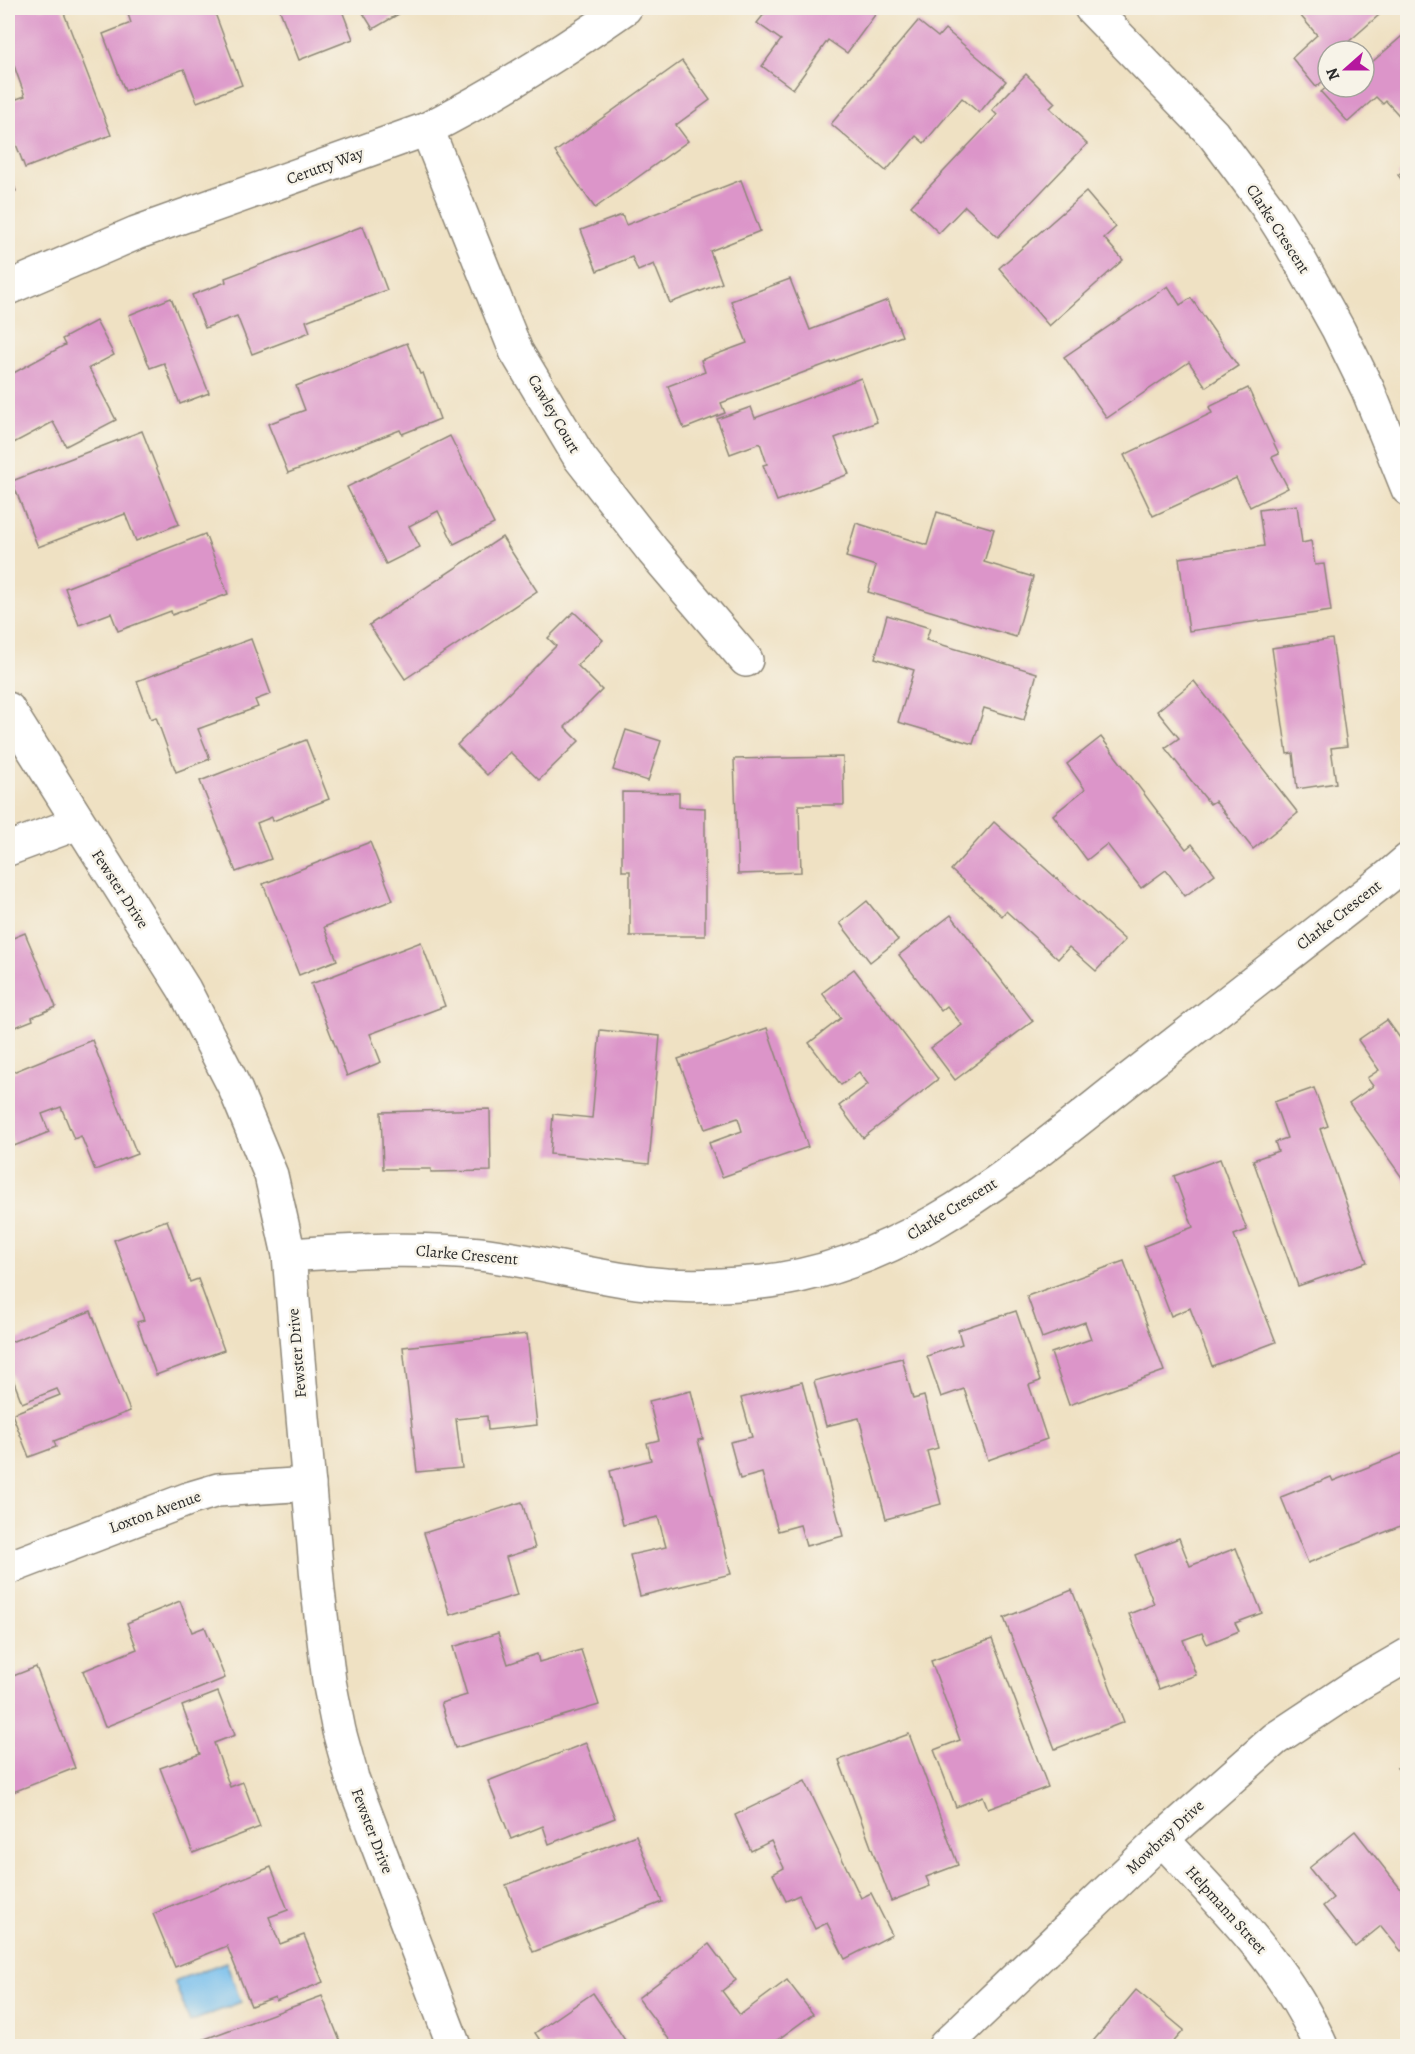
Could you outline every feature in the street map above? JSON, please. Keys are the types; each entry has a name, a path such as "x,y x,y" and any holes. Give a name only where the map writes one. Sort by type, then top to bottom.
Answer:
{"street":[{"name":"Cerutty Way","path":"8,288 136,234 427,129 569,47 625,8"},
{"name":"Clarke Crescent","path":"1091,8 1213,134 1266,205 1338,329 1368,390 1407,489"},
{"name":"Cawley Court","path":"427,129 516,351 580,458 653,551 747,660"},
{"name":"Fewster Drive","path":"8,709 184,989 224,1065 271,1175 289,1255 329,1681 339,1731 352,1778 454,2046"},
{"path":"8,849 78,823"},
{"name":"Clarke Crescent","path":"289,1255 351,1251 432,1250 523,1260 646,1283 698,1285 750,1284 798,1277 844,1264 890,1246 934,1223 1024,1161 1407,860"},
{"name":"Loxton Avenue","path":"8,1568 190,1498 218,1490 309,1484"},
{"name":"Mowbray Drive","path":"945,2046 1162,1839 1275,1739 1358,1684 1407,1655"},
{"name":"Helpmann Street","path":"1162,1839 1260,1947 1297,2001 1321,2046"}],"water":[{"path":"226,1962 241,2002 190,2022 174,1981"}],"building":[{"path":"8,8 62,8 111,135 25,168 8,123 8,102 25,96 8,49"},
{"path":"126,8 213,8 242,85 197,102 184,69 125,91 103,34 131,23"},
{"path":"279,8 341,8 353,39 299,60"},
{"path":"360,8 409,8 373,29"},
{"path":"769,8 880,8 847,53 828,40 793,89 762,66 781,40 757,23"},
{"path":"1294,8 1387,8 1352,39 1316,39 1316,87 1292,58 1317,35"},
{"path":"918,21 938,37 945,29 1006,81 979,113 962,98 924,143 916,136 886,171 831,124"},
{"path":"1408,31 1408,125 1386,101 1383,104 1376,97 1376,59"},
{"path":"682,61 710,100 676,125 688,141 595,208 555,152"},
{"path":"1026,74 1055,103 1050,108 1087,144 998,237 965,206 939,233 911,206 997,115 992,110"},
{"path":"1327,99 1374,99 1348,122"},
{"path":"1408,167 1408,188 1398,175"},
{"path":"8,170 16,191 8,195"},
{"path":"741,180 760,231 710,251 722,283 670,303 654,264 638,271 632,257 597,271 581,230 622,215 626,225"},
{"path":"1086,192 1116,227 1104,238 1123,260 1049,326 999,268"},
{"path":"363,226 387,290 306,321 310,332 252,354 237,316 205,328 192,295 226,282 225,278"},
{"path":"790,279 810,330 888,300 902,336 721,403 725,413 684,429 668,386 705,372 701,360 747,343 731,301"},
{"path":"1168,286 1180,305 1191,298 1238,366 1206,387 1189,362 1107,418 1064,357"},
{"path":"171,298 209,393 180,404 164,363 150,368 129,315"},
{"path":"96,321 114,355 89,368 116,420 66,446 53,422 8,446 8,376 65,345 62,339"},
{"path":"407,343 420,374 423,373 440,419 402,434 400,430 288,473 268,424 305,410 296,386"},
{"path":"861,378 877,422 835,438 849,474 777,501 763,465 767,464 760,443 730,454 717,419 751,407 755,418"},
{"path":"1248,388 1279,454 1272,457 1288,488 1250,507 1236,478 1153,516 1124,455 1212,413 1209,407"},
{"path":"142,431 179,524 136,541 125,514 38,547 12,481"},
{"path":"450,436 494,524 454,544 438,511 409,526 420,547 386,564 347,487"},
{"path":"1297,505 1302,543 1311,541 1315,565 1324,564 1331,611 1189,631 1179,558 1264,546 1259,510"},
{"path":"937,512 994,529 984,562 1033,577 1016,637 868,592 876,566 846,557 856,523 927,545"},
{"path":"205,534 228,594 172,615 171,611 118,631 111,613 79,625 65,588"},
{"path":"502,537 537,591 405,679 369,625"},
{"path":"574,612 603,640 577,665 602,690 565,727 579,741 539,780 510,752 487,775 457,745 556,646 548,638"},
{"path":"887,615 930,628 926,640 1037,673 1024,720 984,708 973,744 898,722 914,670 875,658"},
{"path":"251,639 271,694 255,700 258,707 198,729 210,759 176,772 156,717 151,719 137,681"},
{"path":"1332,639 1347,746 1331,748 1336,783 1297,789 1293,753 1287,754 1272,648"},
{"path":"1194,681 1298,813 1253,849 1215,801 1210,804 1165,748 1179,738 1157,711"},
{"path":"626,730 661,741 648,781 613,770"},
{"path":"1101,737 1186,849 1192,844 1215,874 1185,896 1166,870 1141,888 1107,844 1087,860 1053,815 1085,789 1067,764"},
{"path":"306,740 329,799 273,821 272,817 257,823 271,859 236,872 200,781"},
{"path":"843,757 844,805 799,805 801,872 738,874 734,759"},
{"path":"622,792 679,793 679,807 705,808 705,936 630,936 630,871 622,871"},
{"path":"994,822 1125,940 1096,971 1069,947 1058,959 1006,911 1002,916 951,870"},
{"path":"370,842 393,900 324,927 337,960 299,975 263,884"},
{"path":"867,901 898,940 870,962 840,923"},
{"path":"951,915 1033,1021 955,1080 931,1048 962,1025 947,1006 941,1011 899,955"},
{"path":"25,933 56,1007 8,1030 8,940"},
{"path":"421,942 445,1006 370,1034 381,1062 347,1076 311,984"},
{"path":"854,969 938,1079 863,1138 839,1106 868,1084 859,1072 841,1085 809,1043 841,1018 822,993"},
{"path":"1387,1020 1408,1049 1408,1186 1349,1103 1373,1086 1367,1078 1379,1070 1358,1040"},
{"path":"767,1028 808,1147 722,1177 709,1143 742,1131 738,1118 705,1129 678,1059"},
{"path":"600,1030 660,1036 649,1164 550,1154 553,1114 592,1118"},
{"path":"92,1040 137,1154 95,1170 81,1136 74,1139 61,1107 42,1114 49,1132 14,1146 8,1129 8,1074"},
{"path":"1314,1088 1328,1126 1320,1129 1367,1262 1298,1286 1253,1160 1278,1151 1275,1142 1287,1138 1274,1102"},
{"path":"490,1109 491,1171 431,1172 431,1169 383,1169 381,1112"},
{"path":"1220,1159 1247,1230 1234,1235 1276,1342 1212,1366 1190,1308 1171,1316 1144,1246 1193,1227 1174,1176"},
{"path":"167,1220 190,1282 198,1279 224,1350 156,1375 137,1322 144,1320 114,1240"},
{"path":"1124,1261 1164,1371 1069,1405 1051,1353 1091,1339 1085,1322 1042,1338 1027,1296"},
{"path":"91,1311 130,1411 54,1441 56,1447 29,1457 12,1414 60,1395 57,1389 22,1403 8,1366 8,1343"},
{"path":"1016,1311 1040,1381 1029,1385 1047,1439 988,1460 964,1389 941,1397 927,1356 962,1344 958,1330"},
{"path":"527,1334 537,1425 488,1430 487,1416 456,1419 462,1468 417,1472 403,1347"},
{"path":"902,1358 913,1399 924,1396 938,1448 927,1451 941,1504 886,1519 859,1418 826,1426 814,1381"},
{"path":"802,1382 843,1536 806,1546 800,1525 778,1531 762,1473 740,1479 730,1442 752,1437 741,1398"},
{"path":"691,1391 703,1439 698,1440 731,1574 640,1596 630,1555 666,1547 658,1517 623,1525 610,1471 651,1460 647,1443 659,1440 649,1401"},
{"path":"1408,1451 1408,1523 1308,1563 1281,1497 1331,1477 1333,1481"},
{"path":"522,1502 535,1548 506,1557 517,1595 450,1615 424,1533"},
{"path":"1179,1538 1190,1566 1236,1548 1262,1613 1235,1623 1239,1631 1207,1644 1202,1633 1183,1640 1196,1675 1159,1689 1129,1614 1154,1604 1135,1555"},
{"path":"1072,1590 1124,1722 1055,1749 1004,1618"},
{"path":"180,1601 192,1632 205,1627 225,1678 105,1727 83,1671 137,1649 127,1623"},
{"path":"498,1633 508,1664 537,1654 539,1662 581,1650 599,1705 455,1748 441,1703 467,1695 453,1647"},
{"path":"992,1639 1048,1787 988,1809 983,1796 956,1807 934,1750 960,1740 931,1661"},
{"path":"36,1667 75,1768 8,1794 8,1678"},
{"path":"218,1692 235,1735 214,1743 230,1787 243,1782 260,1827 193,1853 160,1768 200,1754 182,1706"},
{"path":"909,1734 958,1865 926,1877 930,1886 891,1901 839,1760"},
{"path":"586,1743 615,1818 549,1844 543,1826 511,1839 488,1781"},
{"path":"1408,1765 1408,1779 1397,1768"},
{"path":"805,1781 861,1898 871,1893 892,1935 845,1959 827,1923 815,1929 799,1895 786,1901 773,1874 784,1868 771,1841 751,1851 735,1815"},
{"path":"1355,1831 1408,1898 1408,1946 1401,1951 1381,1926 1355,1947 1323,1906 1333,1898 1309,1868"},
{"path":"636,1835 662,1902 533,1952 506,1885"},
{"path":"271,1867 288,1910 269,1917 280,1944 304,1935 323,1982 276,2001 275,1997 251,2006 227,1946 175,1967 153,1914"},
{"path":"709,1944 736,1980 722,1991 740,2015 787,1980 813,2014 769,2046 674,2046 638,1998"},
{"path":"1136,1990 1184,2030 1170,2046 1089,2046"},
{"path":"593,1993 629,2046 544,2046 535,2033"},
{"path":"322,1996 342,2046 204,2046 202,2040"}]}
